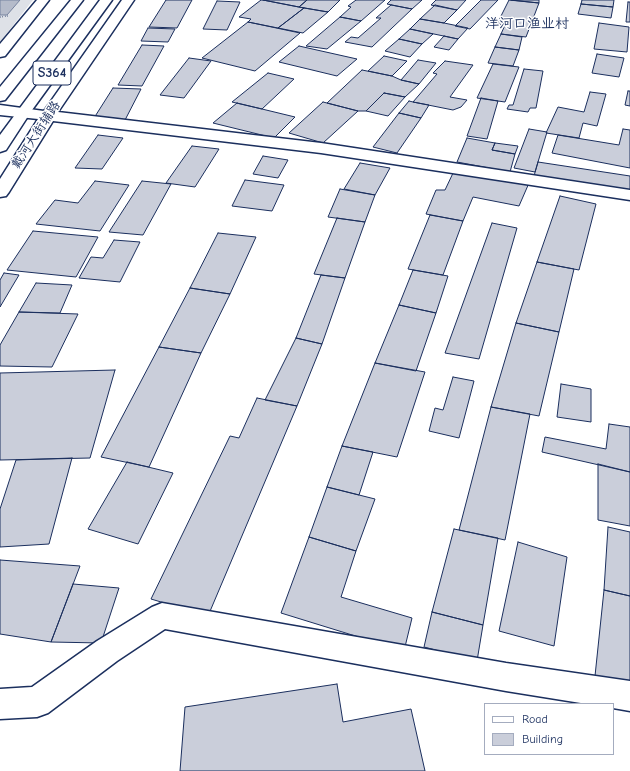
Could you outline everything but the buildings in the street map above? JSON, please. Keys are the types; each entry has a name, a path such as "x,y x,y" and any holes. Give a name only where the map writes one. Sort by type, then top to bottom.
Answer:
{"street":[{"path":"0,53 43,0"},
{"name":"S364","path":"0,97 77,0"},
{"name":"S364","path":"0,147 23,112 106,0"},
{"name":"戴河大街辅路","path":"0,192 48,116 128,0"},
{"path":"0,110 321,148 630,195"},
{"path":"0,704 37,702 107,650 162,616 506,677 630,696"}],"shaded area":[{"path":"0,0 33,0 0,42"}],"water":[{"path":"0,0 20,0 7,15 0,15"}],"district":[{"name":"洋河口渔业村","path":"527,24"}]}
